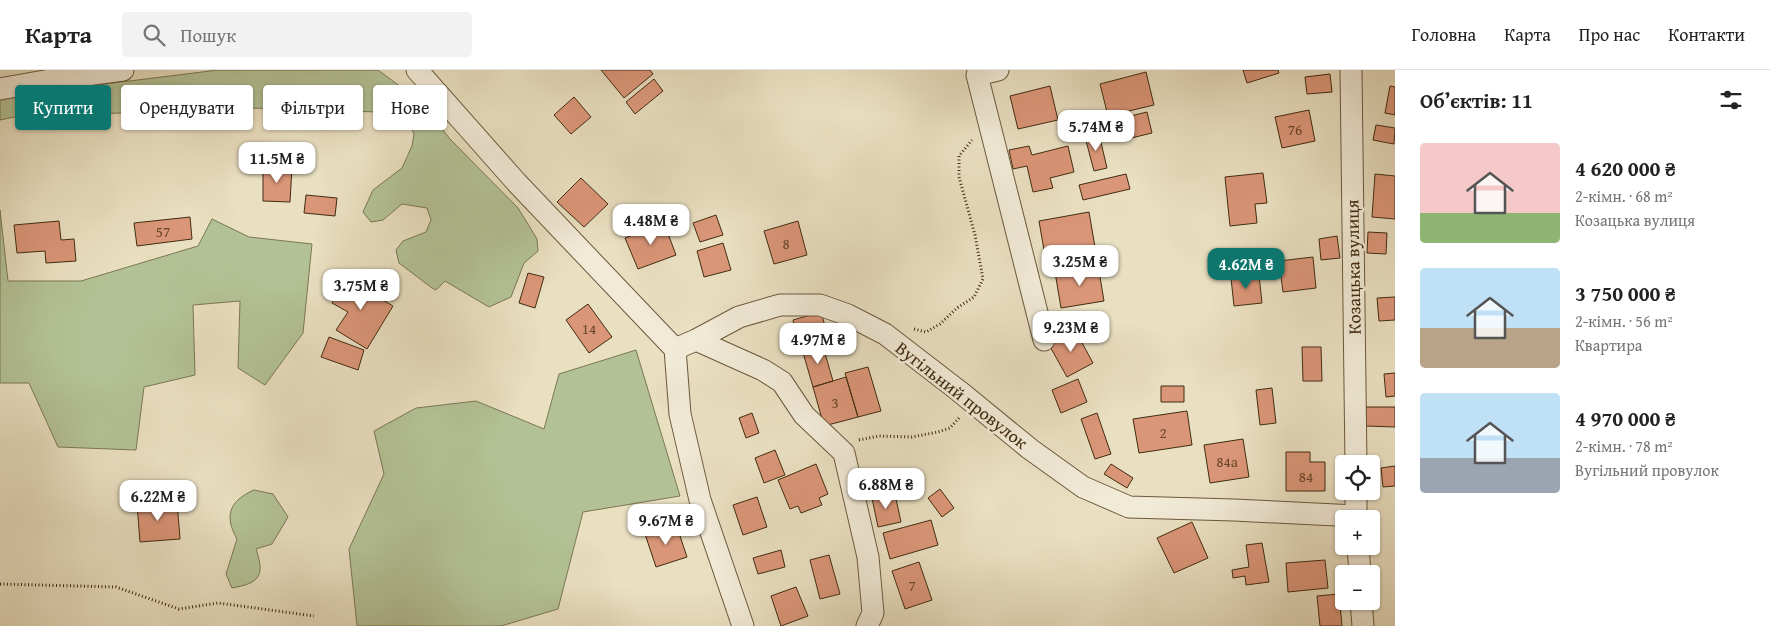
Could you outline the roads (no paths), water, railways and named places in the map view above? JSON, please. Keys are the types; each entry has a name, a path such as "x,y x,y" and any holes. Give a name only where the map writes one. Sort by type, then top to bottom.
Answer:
{"street":[{"path":"0,89 123,70"},
{"path":"417,70 517,183 675,350 680,414 700,500 743,626"},
{"path":"998,70 977,75 1044,340"},
{"name":"Козацька вулиця","path":"1351,70 1356,455"},
{"name":"Вугільний провулок","path":"675,350 739,317 780,305 820,305 848,315 885,334 1030,449 1083,487 1130,507 1335,516"},
{"path":"696,340 763,370 782,382 804,415 844,453 868,557 873,613 867,626"},
{"path":"1361,610 1362,626"}]}
